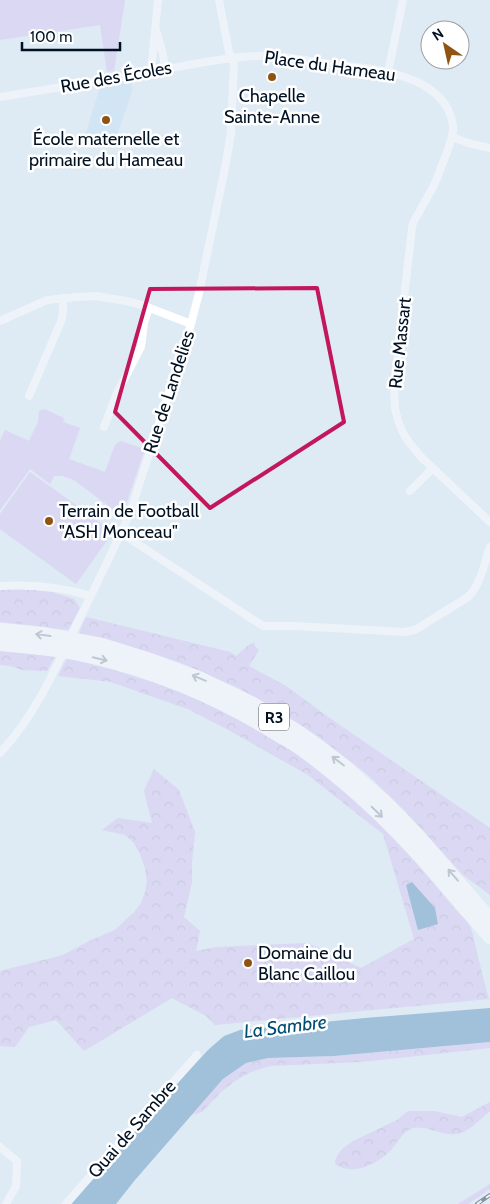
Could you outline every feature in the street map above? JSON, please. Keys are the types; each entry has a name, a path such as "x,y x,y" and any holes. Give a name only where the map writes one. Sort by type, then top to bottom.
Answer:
{"highway":[{"name":"R3","path":"0,630 42,634 102,645 153,661 199,678 251,703 300,733 343,765 386,803 420,838 484,917 490,937"},
{"name":"R3","path":"0,644 41,648 98,658 149,673 194,690 241,713 293,744 337,776 484,917"}],"street":[{"path":"150,72 158,0"},
{"name":"Rue de Landelies","path":"0,753 20,729 52,676 108,564 131,510 191,324 228,154 231,132 234,64 229,52 219,0"},
{"path":"388,72 403,0"},
{"path":"155,26 165,69"},
{"name":"Place du Hameau","path":"232,58 268,56 388,72 405,77 417,82 438,96 443,102 453,127 452,137"},
{"name":"Rue des Écoles","path":"0,97 217,59 232,58"},
{"path":"452,137 490,148"},
{"name":"Rue Massart","path":"452,137 435,183 413,223 394,387 395,409 402,431 414,450 490,522"},
{"path":"0,321 47,300 96,296 126,301 191,324"},
{"path":"28,396 62,319 63,298"},
{"path":"104,427 117,393 141,347 144,323 149,308"},
{"path":"410,491 433,468"},
{"path":"121,533 263,626 269,627 295,626 404,632 415,630 468,597 474,591 490,547"},
{"path":"0,586 52,587 91,596"},
{"name":"Quai de Sambre","path":"66,1204 197,1055"},
{"path":"0,1147 17,1161 16,1186 6,1204"}],"highlighted area":[{"path":"317,288 344,422 210,508 115,412 150,289"}],"shaded area":[{"name":"École maternelle et primaire du Hameau","path":"132,81 132,92 113,146 85,136 100,87"}],"green space":[{"path":"0,0 125,0 114,71 107,72 100,25 0,40"},
{"path":"44,409 64,418 63,422 80,428 69,459 105,472 115,445 120,441 145,449 122,516 74,480 62,476 54,476 50,484 30,469 0,510 0,441 5,430 29,441 38,422 39,411"},
{"name":"Terrain de Football \"ASH Monceau\"","path":"30,472 113,532 76,584 0,529 0,514"},
{"path":"16,588 52,592 74,599 80,608 68,630 0,622 0,589"},
{"path":"86,617 230,652 236,656 250,644 254,643 259,650 249,666 286,686 490,828 490,895 462,874 407,813 368,775 319,737 266,703 238,688 181,663 117,642 79,633"},
{"path":"0,650 55,656 47,671 22,670 0,665"},
{"path":"67,658 135,676 232,715 292,750 320,771 358,804 393,839 471,928 489,999 215,1025 206,1016 172,998 84,1051 56,1020 29,1027 15,1047 0,1046 0,971 63,955 115,930 141,903 147,881 140,854 133,842 125,835 102,830 118,818 152,823 144,791 154,769 179,790 195,832 192,882 184,917 200,931 196,951 217,947 308,943 361,968 414,939 383,834 308,775 190,710 111,682 58,676"},
{"path":"490,1042 490,1048 361,1062 270,1066 251,1072 235,1081 221,1092 202,1112 192,1115 223,1079 246,1063 268,1058 334,1056"},
{"path":"490,1102 490,1111 474,1125 460,1133 450,1134 427,1128 410,1129 378,1161 356,1169 349,1169 335,1164 341,1150 353,1141 397,1120 408,1111 434,1111 462,1117"},
{"path":"490,1184 490,1189 468,1204 458,1204"}],"water":[{"path":"412,882 435,908 438,924 418,930 406,885"},
{"name":"La Sambre","path":"490,1008 490,1042 334,1056 268,1058 246,1063 223,1079 116,1204 71,1204 129,1136 208,1050 224,1036 240,1030"}],"railway":[{"path":"477,1204 490,1195"}],"place":[{"name":"Chapelle Sainte-Anne","path":"272,77"},
{"name":"École maternelle et primaire du Hameau","path":"106,120"},
{"name":"Terrain de Football \"ASH Monceau\"","path":"49,521"},
{"name":"Domaine du Blanc Caillou","path":"248,963"}]}
